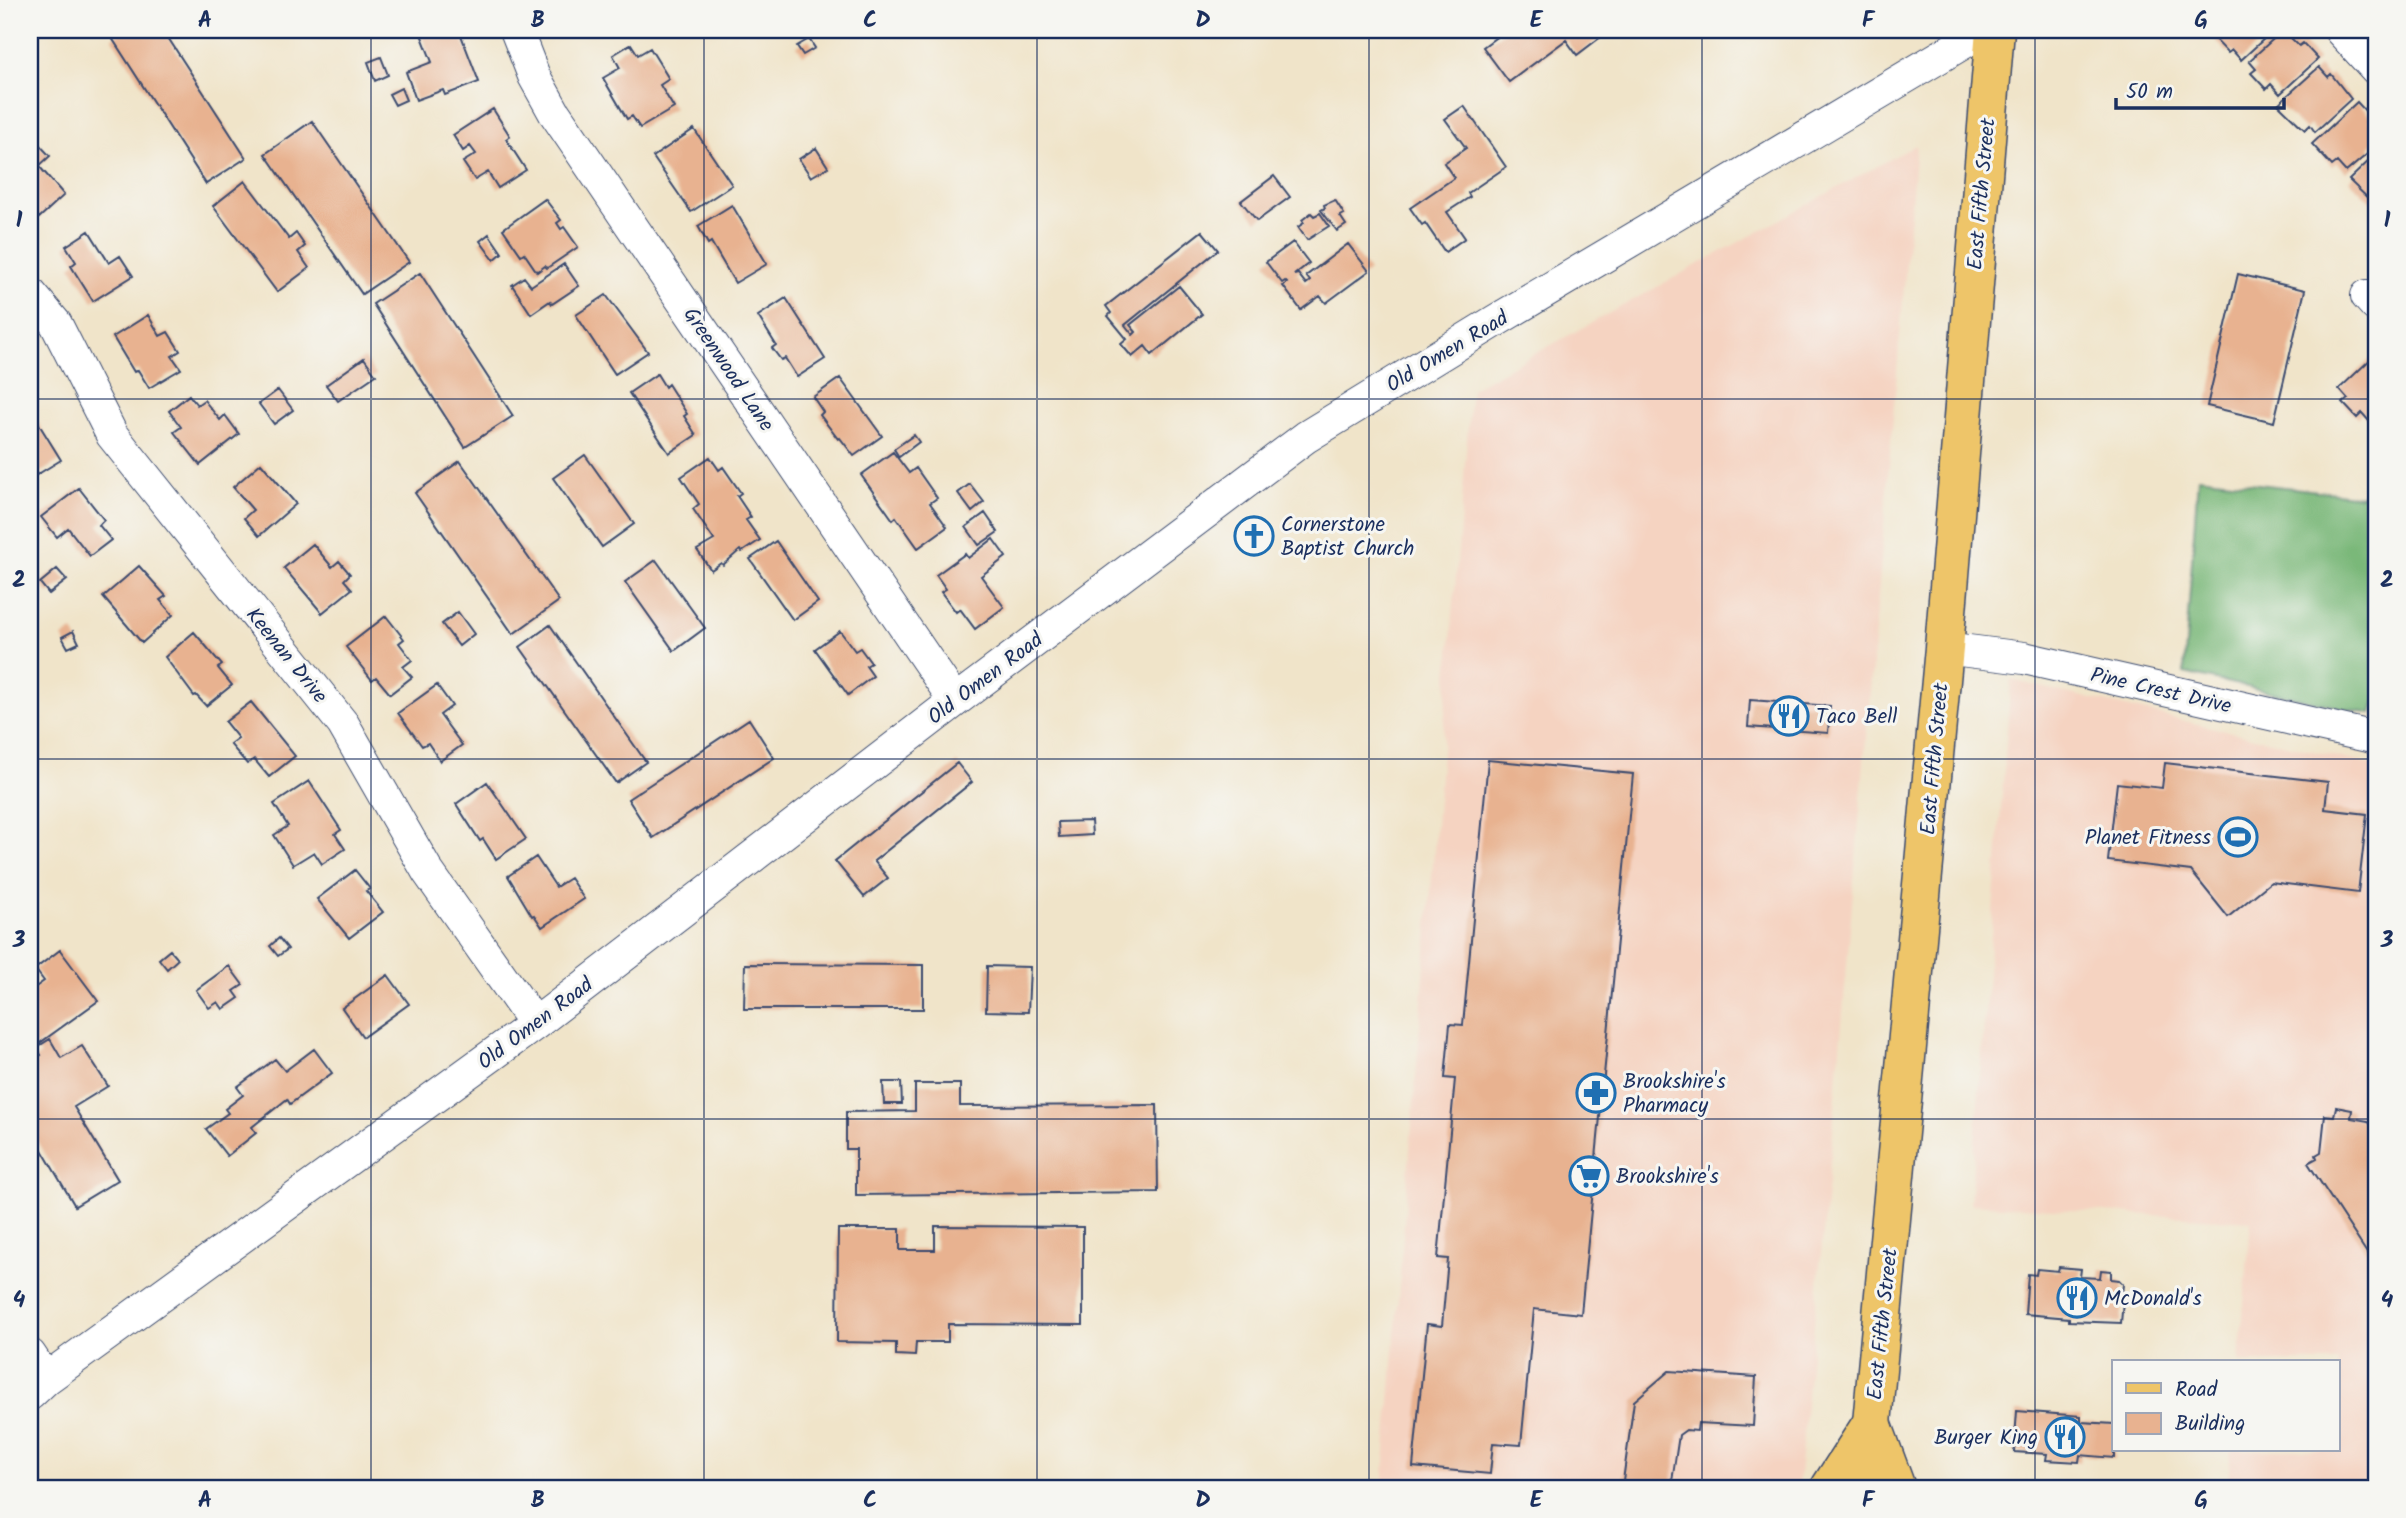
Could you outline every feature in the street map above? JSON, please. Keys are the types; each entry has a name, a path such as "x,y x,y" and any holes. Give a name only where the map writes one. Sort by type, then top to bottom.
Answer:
{"main road":[{"name":"East Fifth Street","path":"1867,1488 1944,648 1994,30"},
{"path":"1830,1488 1872,1423"},
{"path":"1872,1423 1896,1488"}],"street":[{"name":"Greenwood Lane","path":"516,30 534,76 554,113 955,701"},
{"name":"Old Omen Road","path":"35,1376 535,1024 955,701 1306,437 1497,320 1985,30"},
{"path":"2340,30 2376,69"},
{"name":"Keenan Drive","path":"30,293 56,324 112,435 343,724 428,872 535,1024"},
{"name":"Pine Crest Drive","path":"1944,648 2024,658 2376,738"}],"shaded area":[{"path":"1916,145 1832,1142 1798,1486 1383,1488 1471,389"},
{"path":"2011,680 2376,766 2376,1488 2227,1488 2231,1452 2340,1452 2340,1360 2239,1360 2251,1221 1970,1204"}],"green space":[{"path":"2198,477 2361,496 2376,488 2376,698 2371,714 2184,673"}],"building":[{"path":"125,30 163,30 246,158 206,184 112,38"},
{"path":"433,30 459,30 479,82 445,95 443,90 416,100 406,72 432,62 421,34"},
{"path":"1506,30 1597,30 1602,36 1577,55 1566,40 1509,82 1483,47"},
{"path":"2206,30 2269,30 2264,34 2266,37 2241,60 2232,50 2228,53"},
{"path":"2281,32 2284,36 2287,34 2299,46 2303,43 2318,59 2280,94 2271,84 2266,89 2251,73 2256,69 2249,61"},
{"path":"809,39 815,48 803,55 797,46"},
{"path":"631,44 638,55 650,48 669,79 660,85 674,108 640,128 632,116 627,119 603,78 620,68 613,55"},
{"path":"381,57 388,75 375,81 368,62"},
{"path":"2319,67 2328,77 2331,74 2351,99 2315,132 2310,125 2305,130 2278,104"},
{"path":"401,88 406,100 395,105 389,94"},
{"path":"2357,102 2371,117 2369,120 2376,128 2376,140 2369,147 2372,150 2346,172 2337,162 2332,166 2312,144"},
{"path":"1464,106 1506,167 1468,193 1470,197 1447,212 1465,238 1445,252 1425,223 1422,225 1410,208 1454,178 1444,163 1466,148 1445,119"},
{"path":"493,109 510,136 506,139 526,170 498,188 488,172 475,180 463,162 476,154 470,146 463,151 453,135"},
{"path":"312,121 409,262 362,294 265,154"},
{"path":"694,129 732,185 691,212 653,157"},
{"path":"33,138 50,156 39,166 64,195 39,218 30,208 30,141"},
{"path":"816,148 828,167 811,177 799,159"},
{"path":"2376,154 2376,203 2375,205 2349,180"},
{"path":"1274,176 1290,197 1257,221 1241,201"},
{"path":"245,181 289,239 296,233 305,246 298,252 309,268 277,292 213,206"},
{"path":"545,199 561,220 557,223 561,229 564,227 578,247 537,272 503,229"},
{"path":"1335,200 1344,214 1340,216 1346,225 1337,231 1321,210 1325,208 1324,205"},
{"path":"732,205 767,264 735,283 711,242 708,244 698,226"},
{"path":"1311,213 1314,216 1320,213 1329,226 1307,240 1298,227"},
{"path":"89,231 109,263 120,256 133,276 93,301 71,266 76,262 66,246"},
{"path":"1202,231 1218,250 1125,325 1133,335 1136,332 1130,325 1179,286 1202,314 1152,355 1145,346 1132,357 1121,344 1127,339 1108,316 1111,313 1106,306"},
{"path":"489,234 502,253 494,260 480,241"},
{"path":"1293,242 1309,263 1294,275 1298,274 1306,284 1310,281 1306,276 1348,244 1369,271 1326,303 1320,296 1301,310 1283,286 1287,283 1282,283 1266,262"},
{"path":"564,264 579,286 531,314 512,285 524,277 531,286"},
{"path":"420,273 513,416 465,447 373,304"},
{"path":"2238,274 2305,290 2274,422 2207,406"},
{"path":"606,295 648,352 615,374 576,315"},
{"path":"786,298 825,359 797,377 785,358 781,360 772,348 776,345 758,316"},
{"path":"148,315 160,336 168,332 180,351 172,356 181,369 149,388 138,370 134,372 113,337"},
{"path":"2376,354 2376,414 2369,421 2362,413 2357,418 2343,403 2348,399 2339,389"},
{"path":"364,358 376,375 338,401 326,385"},
{"path":"657,374 665,387 668,384 687,414 684,416 696,435 669,453 629,393"},
{"path":"840,378 882,436 854,456 820,415 823,412 813,397"},
{"path":"278,390 293,410 274,424 259,404"},
{"path":"189,395 197,405 204,400 220,420 225,415 239,434 200,465 174,432 181,427 169,411"},
{"path":"32,413 61,460 30,479 30,414"},
{"path":"914,435 919,442 899,457 894,449"},
{"path":"893,452 909,473 916,468 937,498 930,503 947,527 918,548 896,517 893,520 861,475"},
{"path":"585,455 634,524 602,547 553,478"},
{"path":"710,457 719,470 723,467 741,493 737,496 751,517 746,520 760,540 711,570 697,550 714,540 693,509 699,504 681,477"},
{"path":"460,461 559,601 513,634 415,493"},
{"path":"261,463 296,504 259,536 244,518 253,510 233,487"},
{"path":"970,484 984,502 972,512 958,493"},
{"path":"79,488 104,520 99,525 111,540 90,556 68,528 57,537 41,517"},
{"path":"985,513 998,532 979,545 966,527"},
{"path":"993,539 1006,557 981,576 1004,607 975,629 960,609 956,612 941,592 946,589 936,575 965,554 968,558"},
{"path":"776,541 818,602 793,620 750,559"},
{"path":"313,544 332,567 339,561 350,574 344,580 352,589 322,613 284,568"},
{"path":"656,560 705,628 674,651 625,582"},
{"path":"139,566 166,596 160,600 173,615 142,643 103,597"},
{"path":"57,569 67,580 49,594 40,583"},
{"path":"458,612 474,634 459,646 442,624"},
{"path":"386,616 404,639 399,643 412,660 403,667 412,677 390,694 376,677 372,680 346,647"},
{"path":"550,625 646,762 616,783 520,647"},
{"path":"73,631 79,643 68,648 62,637"},
{"path":"840,631 855,651 860,648 871,663 866,666 873,676 848,695 815,649"},
{"path":"194,632 222,665 218,668 232,685 206,706 194,696 165,657"},
{"path":"437,685 452,706 440,715 462,745 440,761 428,743 422,746 398,713"},
{"name":"Taco Bell","path":"1750,700 1830,706 1828,733 1748,727"},
{"path":"251,702 295,756 269,777 254,759 247,764 230,744 238,738 225,722"},
{"path":"749,719 774,758 653,838 628,799"},
{"path":"1488,760 1633,774 1581,1314 1534,1309 1521,1445 1493,1443 1490,1474 1413,1467 1427,1324 1442,1326 1448,1259 1438,1258 1455,1079 1445,1078 1450,1024 1463,1025"},
{"path":"957,763 972,782 874,861 888,878 864,897 835,861"},
{"name":"Planet Fitness","path":"2165,763 2328,782 2325,809 2367,814 2358,893 2271,882 2228,917 2191,871 2108,861 2117,783 2162,788"},
{"path":"309,781 341,830 335,834 345,849 322,864 314,852 293,865 274,835 288,826 274,804"},
{"path":"487,782 526,839 496,859 483,839 480,841 456,804"},
{"path":"1091,821 1092,835 1059,837 1058,822"},
{"path":"536,857 556,887 570,878 584,899 542,927 534,915 532,916 508,876"},
{"path":"355,870 370,889 366,891 383,912 349,938 317,899"},
{"path":"279,938 288,949 278,956 270,946"},
{"path":"60,950 98,1001 30,1050 30,991 44,981 35,969"},
{"path":"170,950 178,959 167,969 159,959"},
{"path":"745,964 923,965 923,1009 744,1009"},
{"path":"229,966 243,985 234,991 239,998 223,1009 218,1002 209,1008 196,990"},
{"path":"987,966 1030,967 1028,1012 986,1011"},
{"path":"388,975 409,1004 363,1037 342,1008"},
{"path":"50,1039 61,1058 82,1046 108,1086 74,1107 118,1180 75,1206 32,1133 30,1134 30,1055 33,1060 41,1055 36,1048"},
{"path":"314,1049 332,1073 290,1104 287,1099 252,1127 256,1133 227,1156 206,1129 228,1113 225,1109 243,1095 237,1087 275,1059 285,1071"},
{"path":"883,1082 901,1082 902,1104 884,1104"},
{"path":"915,1084 960,1084 960,1106 1157,1105 1158,1192 856,1195 856,1149 846,1149 846,1112 915,1111"},
{"path":"2336,1107 2352,1110 2351,1118 2368,1121 2376,1132 2376,1267 2308,1163 2321,1152 2325,1115 2334,1116"},
{"path":"935,1226 1083,1227 1083,1325 948,1324 948,1342 916,1342 915,1356 896,1355 896,1343 837,1342 838,1229 900,1229 900,1250 935,1250"},
{"name":"McDonald's","path":"2059,1267 2081,1269 2080,1277 2100,1278 2101,1270 2111,1271 2111,1279 2119,1280 2123,1284 2122,1294 2127,1294 2126,1301 2123,1301 2121,1323 2069,1321 2069,1318 2025,1314 2028,1274 2036,1275 2037,1269 2058,1271"},
{"path":"1669,1371 1756,1377 1753,1426 1698,1423 1697,1431 1686,1430 1679,1435 1671,1488 1622,1488 1634,1401"},
{"name":"Burger King","path":"2017,1411 2081,1416 2081,1422 2112,1424 2114,1458 2080,1455 2079,1462 2046,1460 2047,1454 2014,1452"}],"place":[{"name":"Cornerstone Baptist Church","path":"1254,536"},
{"name":"Taco Bell","path":"1789,716"},
{"name":"Planet Fitness","path":"2238,837"},
{"name":"Brookshire's Pharmacy","path":"1596,1093"},
{"name":"Brookshire's","path":"1589,1176"},
{"name":"McDonald's","path":"2077,1298"},
{"name":"Burger King","path":"2065,1437"}]}
